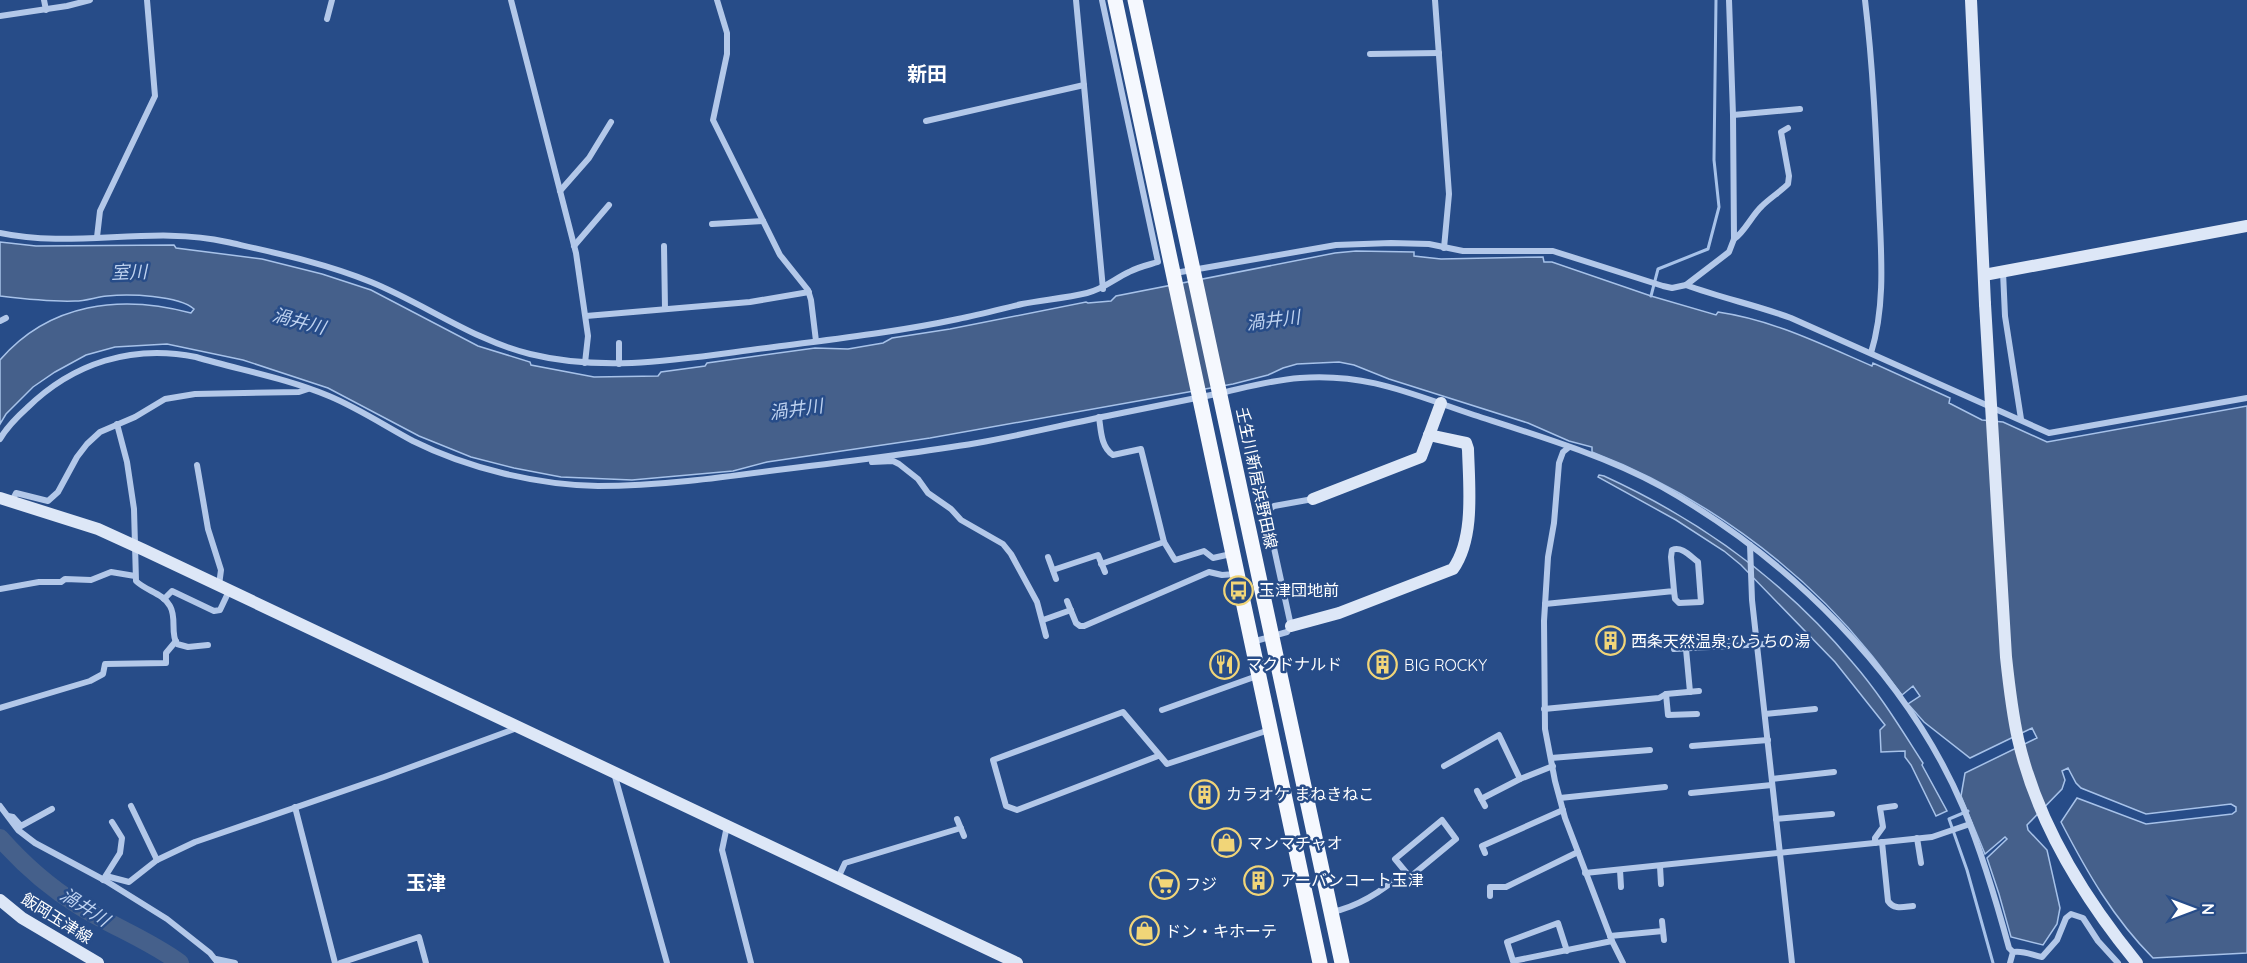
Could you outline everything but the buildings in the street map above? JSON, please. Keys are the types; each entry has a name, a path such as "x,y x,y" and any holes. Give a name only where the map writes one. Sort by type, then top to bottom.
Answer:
{"main road":[{"path":"1114,0 1320,963"},
{"name":"壬生川新居浜野田線","path":"1135,0 1342,963"}],"street":[{"path":"44,0 46,10"},
{"path":"0,16 46,10 90,0"},
{"path":"97,237 100,211 155,96 147,0"},
{"path":"327,19 332,0"},
{"path":"511,0 574,246 588,336 585,363"},
{"path":"717,0 727,33 727,54 713,120 780,255 809,292 816,341"},
{"path":"1076,0 1103,289"},
{"path":"0,233 16,237 195,237 281,254 371,282 453,324 511,348 534,355 585,363 619,364 676,360 886,332 1103,289 1128,272 1158,262 1102,0"},
{"path":"1435,0 1449,195 1444,248"},
{"path":"1174,276 1336,245 1391,243 1429,244 1463,250 1553,251 1663,286 1679,288 1686,285 1728,252 1734,239 1729,0"},
{"path":"1865,0 1874,83 1881,263 1879,321 1871,353"},
{"path":"1971,0 1985,304 2006,657 2011,702 2019,741 2038,802 2060,850 2080,886 2137,963"},
{"path":"1371,54 1439,53"},
{"path":"926,121 1084,85"},
{"path":"1733,115 1800,109"},
{"path":"560,191 590,158 611,122"},
{"path":"1734,239 1739,236 1743,227 1763,205 1788,184 1789,176 1781,132 1788,128"},
{"path":"574,246 609,205"},
{"path":"712,224 763,221"},
{"path":"1984,274 2247,226"},
{"path":"664,246 665,309"},
{"path":"2003,271 2005,316 2021,419"},
{"path":"1686,285 1720,298 1769,310 2049,433 2247,398"},
{"path":"586,316 750,302 809,292"},
{"path":"619,343 619,364"},
{"path":"0,440 12,423 45,390 81,368 122,356 149,354 182,354 308,388 334,398 417,443 486,468 522,477 594,486 653,484 981,442 1273,380 1332,377 1364,380 1505,424 1592,455 1659,485 1750,545 1817,602 1876,667 1920,729 1961,802 1985,864 2009,948 2013,952 2026,952 2042,957 2049,963"},
{"path":"6,500 16,493 42,500 52,500 77,457 100,432 135,417 165,399 195,394 299,392 308,388"},
{"path":"1291,626 1267,516 1269,510 1274,506 1313,499 1421,457 1441,403"},
{"path":"1099,417 1107,452 1113,455 1141,449 1164,542 1175,560 1204,551 1214,558 1232,554"},
{"path":"117,424 127,462 134,509 136,581 164,598 172,611 177,644 188,647 208,645"},
{"path":"1251,642 1273,638 1287,632 1291,626 1339,613 1453,569 1462,553 1468,529 1468,449 1466,443 1429,435"},
{"path":"1568,448 1563,452 1559,463 1554,523 1548,557 1544,709 1552,766 1563,810 1585,873 1623,963"},
{"path":"868,458 872,462 893,461 899,464 918,479 928,493 951,509 961,520 1003,544 1011,554 1037,602 1046,636"},
{"path":"164,598 172,591 214,611 220,610 224,588 221,570 208,529 196,465"},
{"path":"6,500 98,529 1017,963"},
{"path":"1101,564 1164,542"},
{"path":"1750,545 1751,578 1792,963"},
{"path":"1677,548 1698,562 1701,602 1679,603 1675,599 1674,591 1671,557 1672,550 1677,548"},
{"path":"1053,570 1098,555 1105,572"},
{"path":"1048,557 1056,579"},
{"path":"0,589 39,582 61,582 65,579 91,580 111,572 135,576"},
{"path":"1067,601 1076,623 1084,626 1209,572 1222,575 1236,573"},
{"path":"1545,604 1674,591"},
{"path":"1043,620 1071,610"},
{"path":"0,708 96,679 103,674 105,664 166,663 166,653 176,641"},
{"path":"1674,649 1784,643"},
{"path":"1686,649 1690,692"},
{"path":"1162,710 1258,676"},
{"path":"1544,709 1659,698 1666,694 1699,691"},
{"path":"1666,694 1668,715 1697,714"},
{"path":"1766,714 1815,709"},
{"path":"1158,756 1017,810 1006,806 993,760 1123,712 1167,764 1269,730"},
{"path":"104,878 129,882 157,860 195,842 518,727"},
{"path":"1444,766 1499,735 1520,779"},
{"path":"1692,746 1768,740"},
{"path":"1551,758 1650,750"},
{"path":"1481,799 1552,766"},
{"path":"614,772 668,963"},
{"path":"1691,793 1834,772"},
{"path":"1560,798 1665,787"},
{"path":"1477,790 1485,806"},
{"path":"0,806 18,830 35,843 104,878 166,920 210,953 216,961 234,963"},
{"path":"1895,806 1880,808 1883,827 1875,838 1879,843 1888,901 1891,906 1913,906"},
{"path":"131,807 157,860"},
{"path":"295,807 335,963"},
{"path":"8,816 13,817 21,826 52,809"},
{"path":"1485,853 1482,846 1563,810"},
{"path":"1776,819 1832,814"},
{"path":"957,819 964,836"},
{"path":"1442,820 1456,839 1410,877 1405,871 1395,859 1442,820"},
{"path":"104,878 120,853 122,838 112,822"},
{"path":"1585,873 1879,843 1946,834 1970,824"},
{"path":"727,826 722,850 751,963"},
{"path":"838,878 845,863 961,828"},
{"path":"1917,838 1921,863"},
{"path":"1490,896 1490,887 1506,887 1578,852"},
{"path":"1660,866 1661,884"},
{"path":"1620,870 1621,887"},
{"path":"1331,912 1351,908 1389,885 1405,871"},
{"name":"飯岡玉津線","path":"2,904 98,963"},
{"path":"2042,957 2057,939 2066,918 2071,914 2076,914 2083,918 2098,941 2118,963"},
{"path":"1662,921 1664,940"},
{"path":"1567,951 1558,922 1507,942 1513,961 1567,951 1611,939 1663,931"},
{"path":"340,963 419,937 426,963"},
{"path":"2010,963 2013,952"}],"water":[{"name":"室川","path":"0,242 36,246 174,245 176,248 262,259 322,274 371,290 478,346 530,362 531,365 594,377 658,376 661,372 705,366 707,363 815,348 848,349 883,343 892,338 1086,302 1111,301 1116,296 1335,253 1414,252 1414,256 1441,259 1543,257 1544,262 1552,262 1651,296 1716,315 1718,312 1777,327 1872,366 1873,363 1950,398 1949,403 1982,420 2003,422 2047,442 2247,406 2247,953 2153,958 2113,911 2061,822 2077,798 2146,824 2232,814 2236,811 2236,807 2231,804 2146,814 2081,788 2068,768 2062,771 2065,780 2062,789 2027,825 2028,830 2047,850 2060,908 2057,924 2043,945 2011,937 1987,858 2007,839 2005,837 1985,854 1961,796 1965,773 2037,738 2032,728 1970,758 1924,722 1908,704 1920,696 1913,686 1902,695 1868,651 1810,589 1778,560 1707,510 1631,468 1592,452 1592,447 1569,441 1528,423 1389,379 1354,365 1339,362 1297,364 1268,375 1233,384 930,438 767,462 733,471 632,480 561,477 471,457 419,436 328,388 243,360 167,344 115,347 86,355 33,387 6,414 0,424 0,360 19,341 41,326 64,315 113,304 165,307 191,313 194,309 187,304 165,298 128,295 66,301 0,296"},
{"path":"1599,475 1639,493 1707,533 1770,579 1799,605 1827,633 1881,699 1923,763 1947,811 1936,816 1905,757 1905,751 1881,752 1880,730 1885,725 1835,662 1741,565 1724,551 1676,520 1598,477"}],"waterway":[{"path":"1651,296 1658,269 1708,249 1719,207 1714,160 1716,0"},
{"path":"1968,811 1949,819 1967,870 1993,963"},
{"name":"渦井川","path":"0,838 18,857 67,898 156,947 180,963"}],"place":[{"name":"玉津団地前","path":"1238,590"},
{"name":"西条天然温泉;ひうちの湯","path":"1610,641"},
{"name":"マクドナルド","path":"1225,664"},
{"name":"BIG ROCKY","path":"1383,665"},
{"name":"カラオケ まねきねこ","path":"1205,794"},
{"name":"マンマチャオ","path":"1226,843"},
{"name":"アーバンコート玉津","path":"1259,880"},
{"name":"フジ","path":"1164,884"},
{"name":"ドン・キホーテ","path":"1144,931"}],"district":[{"name":"新田","path":"927,73"},
{"name":"玉津","path":"426,882"}]}
